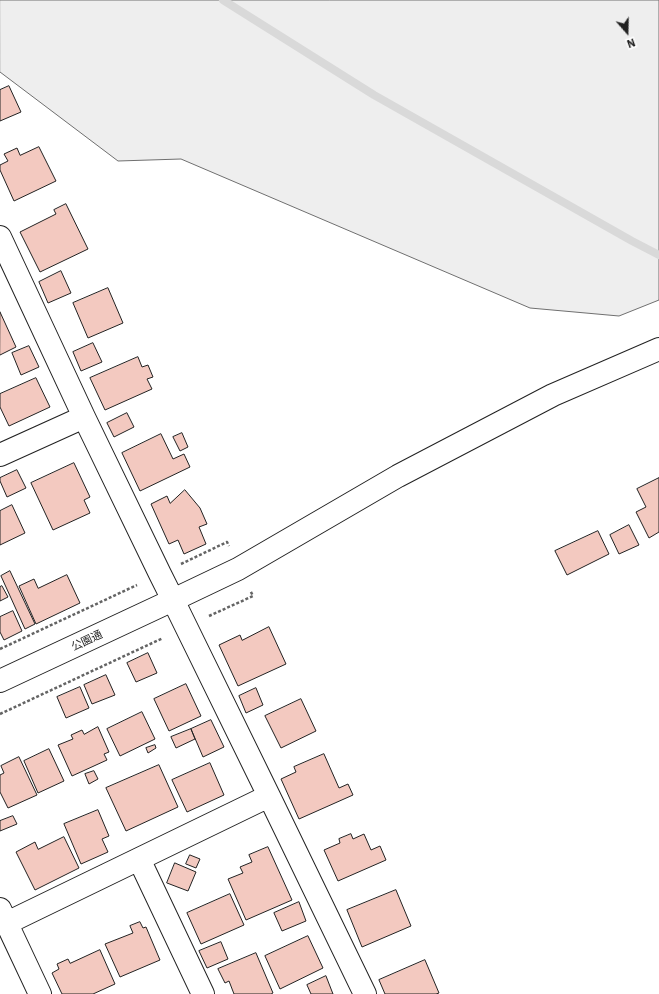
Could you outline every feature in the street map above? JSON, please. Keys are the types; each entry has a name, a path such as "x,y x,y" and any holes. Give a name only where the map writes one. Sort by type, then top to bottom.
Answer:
{"street":[{"path":"0,237 84,417 365,994"},
{"name":"公園通","path":"0,682 238,569 398,476 553,395 659,349"},
{"path":"0,455 84,417"},
{"path":"40,994 3,916 139,859 269,796"},
{"path":"139,859 203,994"}],"shaded area":[{"path":"0,0 659,0 659,300 619,316 530,308 181,159 118,161 0,72"}],"building":[{"path":"9,86 21,112 0,121 0,90"},
{"path":"39,147 56,181 14,201 0,170 0,165 8,161 4,154 17,148 20,155"},
{"path":"66,204 88,249 40,272 20,232 56,214 54,210"},
{"path":"61,271 71,293 48,303 39,282"},
{"path":"108,288 123,323 88,338 73,303"},
{"path":"0,312 16,347 0,355"},
{"path":"93,343 102,362 81,371 73,352"},
{"path":"29,346 39,367 21,375 12,353"},
{"path":"138,357 142,367 148,365 153,377 147,379 152,389 105,410 90,378"},
{"path":"36,378 50,407 9,426 0,407 0,394"},
{"path":"127,413 134,427 114,437 107,423"},
{"path":"182,433 188,447 180,451 173,437"},
{"path":"161,434 173,459 184,454 190,467 140,491 122,453"},
{"path":"74,463 90,497 84,500 90,513 53,530 31,483"},
{"path":"17,470 26,488 7,497 0,478"},
{"path":"659,478 659,532 649,538 636,512 646,507 637,489"},
{"path":"185,490 200,508 207,524 199,527 206,544 184,554 178,540 169,544 151,504 167,496 170,503"},
{"path":"12,505 25,533 0,545 0,511"},
{"path":"629,525 639,545 619,554 610,535"},
{"path":"598,531 609,554 567,575 555,551"},
{"path":"10,571 35,624 25,629 1,576"},
{"path":"67,575 80,603 36,624 19,586 34,579 38,588"},
{"path":"2,586 8,597 0,601 0,587"},
{"path":"13,611 22,631 4,640 0,632 0,617"},
{"path":"269,627 286,664 238,686 219,645 240,635 242,640"},
{"path":"148,653 157,673 136,682 127,663"},
{"path":"106,675 115,695 92,704 84,685"},
{"path":"186,684 201,716 169,731 154,699"},
{"path":"80,687 89,708 66,718 57,697"},
{"path":"256,688 263,705 246,713 239,696"},
{"path":"301,699 316,731 281,748 265,716"},
{"path":"142,712 155,739 120,756 107,729"},
{"path":"211,720 224,747 203,757 191,729"},
{"path":"98,727 109,752 104,754 107,760 72,776 58,745 73,739 71,735 82,730 84,734"},
{"path":"191,729 195,739 176,748 171,737"},
{"path":"155,745 156,748 148,753 146,748"},
{"path":"49,749 64,781 38,793 24,761"},
{"path":"324,754 339,788 348,784 353,795 299,819 281,779 296,772 294,767"},
{"path":"19,757 37,795 8,808 0,792 0,775 4,773 1,766"},
{"path":"210,763 224,795 187,812 172,780"},
{"path":"159,765 178,807 126,831 106,788"},
{"path":"94,771 98,779 89,784 85,774"},
{"path":"98,810 109,836 102,839 108,852 81,864 64,824"},
{"path":"13,816 17,824 0,831 0,821"},
{"path":"351,834 353,839 364,834 371,850 380,846 386,860 338,881 324,850 340,843 339,839"},
{"path":"64,837 79,868 35,890 16,852 35,842 38,849"},
{"path":"268,847 292,900 246,920 228,879 243,873 240,867 252,862 249,855"},
{"path":"190,855 200,859 196,868 186,864"},
{"path":"175,863 196,872 188,891 167,883"},
{"path":"396,890 411,926 362,947 347,910"},
{"path":"230,894 244,925 201,944 187,913"},
{"path":"299,902 306,921 282,931 274,913"},
{"path":"140,922 143,928 146,927 160,960 120,977 105,944 133,933 130,926"},
{"path":"308,936 323,968 280,989 265,956"},
{"path":"221,942 228,959 207,968 199,951"},
{"path":"100,950 115,984 93,994 62,994 52,973 59,969 57,964 68,959 70,963"},
{"path":"256,953 273,993 234,994 229,981 225,983 218,969"},
{"path":"425,960 439,993 385,994 379,980"},
{"path":"326,976 333,994 311,994 307,985"}],"waterway":[{"path":"223,0 374,95 659,255"}]}
